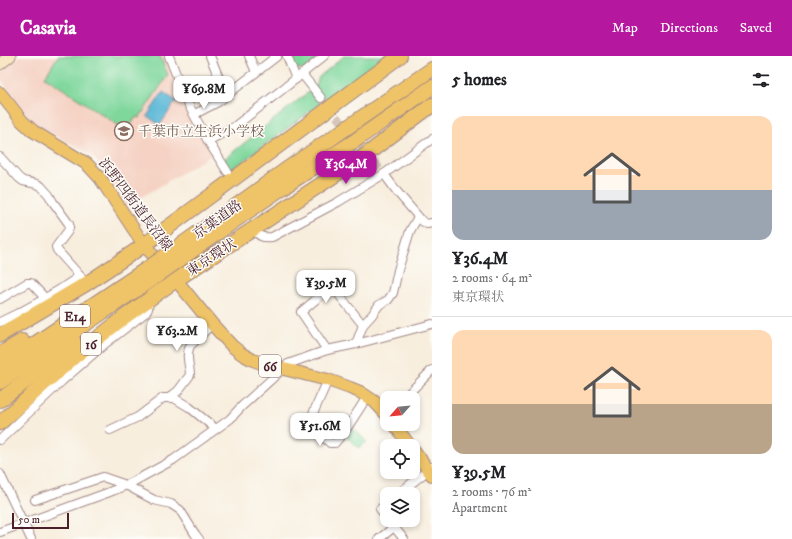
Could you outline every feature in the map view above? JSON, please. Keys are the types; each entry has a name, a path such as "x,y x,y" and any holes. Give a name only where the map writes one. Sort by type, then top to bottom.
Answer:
{"highway":[{"path":"0,335 83,280 144,244 400,56"},
{"name":"京葉道路","path":"0,382 127,296 154,270 236,212 287,168 432,69"},
{"name":"京葉道路","path":"236,212 282,188 432,88"},
{"name":"東京環状","path":"0,423 74,357 123,318 176,280 367,154 432,105"},
{"name":"京葉道路","path":"0,367 135,276 154,270"},
{"path":"0,354 118,280 135,276"},
{"path":"0,400 115,310 127,296"},
{"path":"0,430 11,414"}],"main road":[{"name":"浜野四街道長沼線","path":"0,92 22,121 33,131 87,164 100,178 144,244 232,346 242,354 264,364 328,380 360,392 380,408"},
{"path":"420,457 431,470"}],"street":[{"path":"0,64 10,56"},
{"path":"169,56 186,100 195,114 208,141 227,171"},
{"path":"210,56 226,95"},
{"path":"249,56 256,72"},
{"path":"195,114 218,102 277,56"},
{"path":"286,56 299,76 321,98"},
{"path":"208,141 234,127 324,56"},
{"path":"367,154 402,134 432,113"},
{"path":"254,229 257,234 261,236 272,237 338,202 430,144"},
{"path":"0,157 23,181 41,186 69,224 68,231 56,247 83,280 62,288 0,322"},
{"path":"384,174 398,194 418,217 426,224 432,223"},
{"path":"356,344 363,325 379,305 388,300 393,293 398,270 410,231 418,217"},
{"path":"0,299 27,283 31,283 45,298"},
{"path":"327,350 301,312 332,286 363,325"},
{"path":"0,440 62,381 106,343 145,313 148,309 149,300"},
{"path":"169,398 178,391 190,376 187,355 190,346 212,324"},
{"path":"0,532 126,485 173,460 230,420 241,407 288,364 327,350 432,324"},
{"path":"411,391 432,370"},
{"path":"328,380 311,418 312,426 330,443 335,443 347,428 367,397"},
{"path":"110,430 138,417 163,398 174,398 189,406 216,429"},
{"path":"408,487 431,470"},
{"path":"0,474 31,539"},
{"path":"35,500 103,477 126,485 154,500 171,504 180,510 199,539"},
{"path":"379,539 394,527 404,539"}],"shaded area":[{"name":"千葉市立生浜小学校","path":"20,56 166,56 213,154 127,206 106,172 92,156 41,128 27,116 1,79 1,71"}],"green space":[{"path":"58,56 160,56 168,75 139,118 136,117 127,131 45,77"},
{"path":"290,56 321,56 304,70 295,68"},
{"path":"344,56 388,56 230,171 223,160 316,86 319,77"},
{"path":"352,427 367,442 358,448 345,435"}],"water":[{"path":"163,92 176,101 160,125 147,116"}],"tunnel":[{"path":"321,98 384,174"}],"place":[{"name":"千葉市立生浜小学校","path":"124,131"}]}
